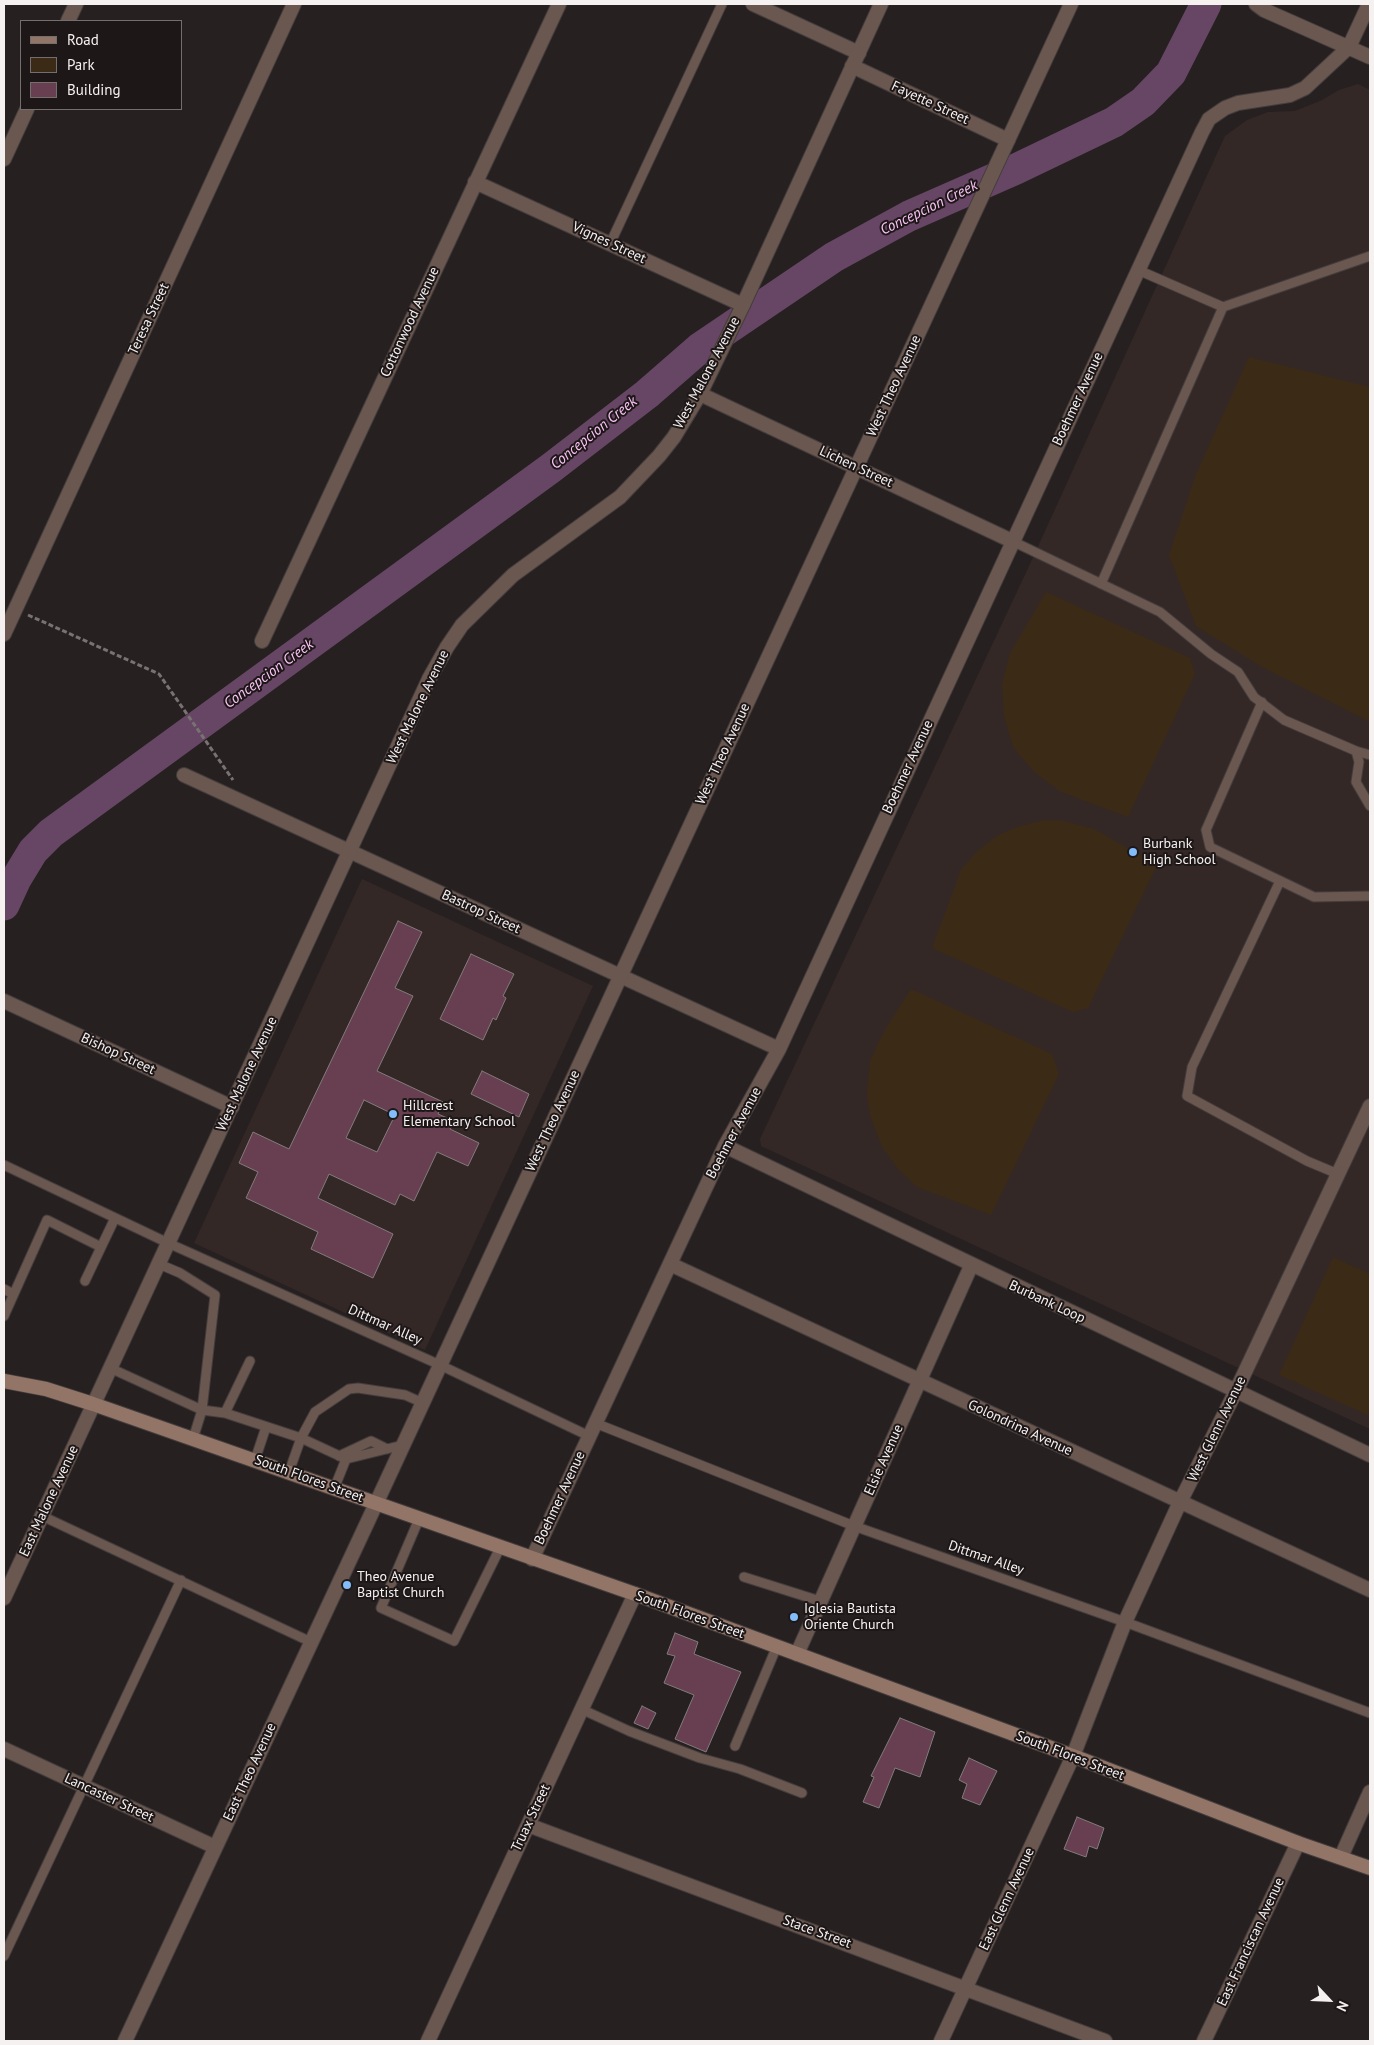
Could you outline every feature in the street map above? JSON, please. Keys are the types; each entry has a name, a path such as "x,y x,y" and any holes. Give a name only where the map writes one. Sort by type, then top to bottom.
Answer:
{"main road":[{"name":"South Flores Street","path":"4,1381 46,1389 93,1404 634,1594 1073,1756 1298,1844 1370,1868"}],"street":[{"path":"68,20 76,4"},
{"name":"Teresa Street","path":"4,634 294,4"},
{"name":"Cottonwood Avenue","path":"262,641 559,4"},
{"path":"753,4 859,53"},
{"name":"West Malone Avenue","path":"93,1404 429,679 447,647 462,625 513,575 620,497 659,456 674,437 700,394 743,305 881,4"},
{"name":"West Theo Avenue","path":"376,1503 1071,4"},
{"path":"1349,47 1369,4"},
{"path":"1260,7 1370,57"},
{"name":"Boehmer Avenue","path":"532,1559 725,1146 779,1049 1012,541 1209,119 1225,108 1238,103 1290,95 1305,88 1349,47"},
{"name":"Fayette Street","path":"852,66 1010,135"},
{"path":"4,159 27,110"},
{"name":"Vignes Street","path":"475,182 743,305"},
{"name":"Lichen Street","path":"700,394 1012,541"},
{"name":"Bastrop Street","path":"184,775 779,1049"},
{"name":"Bishop Street","path":"4,1001 232,1107"},
{"name":"West Glenn Avenue","path":"1073,1756 1126,1622 1180,1502 1236,1391 1370,1106"},
{"name":"Burbank Loop","path":"725,1146 971,1266 1370,1455"},
{"name":"Golondrina Avenue","path":"670,1264 919,1382 1370,1590"},
{"name":"Elsie Avenue","path":"797,1654 971,1266"},
{"name":"East Malone Avenue","path":"4,1598 93,1404"},
{"name":"East Theo Avenue","path":"124,2041 376,1503"},
{"name":"Truax Street","path":"428,2041 634,1594"},
{"name":"Lancaster Street","path":"4,1749 215,1847"},
{"name":"East Glenn Avenue","path":"941,2041 1073,1756"},
{"path":"1341,1857 1370,1792"},
{"name":"Stace Street","path":"528,1825 1105,2041"},
{"name":"East Franciscan Avenue","path":"1204,2041 1298,1844"}],"lane":[{"path":"610,244 722,4"},
{"path":"1138,270 1223,307 1370,256"},
{"path":"1101,584 1223,307"},
{"path":"1012,541 1160,612 1211,654 1238,672 1254,696 1284,720 1356,751 1370,755"},
{"path":"1262,702 1206,830 1210,847 1314,897 1370,896"},
{"path":"1356,751 1359,762 1356,782 1370,806"},
{"path":"1280,881 1192,1067 1187,1096 1307,1162 1338,1174"},
{"name":"Dittmar Alley","path":"4,1166 168,1243 440,1365 589,1436"},
{"path":"85,1281 115,1218"},
{"path":"4,1316 47,1220 101,1247"},
{"path":"159,1264 180,1273 215,1295 202,1410 193,1439"},
{"path":"4,1289 13,1294"},
{"path":"225,1413 250,1361"},
{"path":"110,1368 202,1410 225,1413 266,1426 301,1438 343,1458"},
{"path":"290,1472 301,1438 315,1412 349,1389 358,1388 406,1395 422,1403"},
{"name":"Dittmar Alley","path":"595,1423 854,1526 1126,1622 1370,1713"},
{"path":"256,1460 266,1426"},
{"path":"334,1489 343,1458 371,1441 387,1449 403,1445"},
{"path":"42,1516 311,1642"},
{"path":"419,1519 381,1608 454,1642 500,1548"},
{"path":"744,1577 820,1601"},
{"path":"4,1956 181,1580"},
{"path":"735,1746 777,1646"},
{"path":"581,1709 637,1734 700,1758 740,1769 802,1793"}],"path":[{"path":"15,609 159,674 235,782 232,797"}],"shaded area":[{"name":"Burbank High School","path":"1358,84 1370,90 1370,1429 761,1146 760,1139 1030,564 1225,136 1247,120 1268,112 1295,111 1320,101 1339,90"},
{"name":"Hillcrest Elementary School","path":"362,879 593,986 425,1350 194,1243"}],"green space":[{"path":"1249,357 1370,387 1370,722 1262,667 1196,626 1169,555 1196,474"},
{"path":"1046,592 1190,658 1195,674 1128,817 1061,792 1033,771 1013,747 1004,715 1002,684 1010,653"},
{"path":"1044,820 1064,821 1094,829 1157,865 1088,1008 1073,1012 932,948 961,870 976,852 997,836 1017,827"},
{"path":"911,989 1052,1054 1059,1074 991,1215 917,1187 899,1170 882,1147 870,1115 867,1093 870,1061 884,1031"},
{"path":"1333,1257 1370,1274 1370,1416 1279,1375"}],"building":[{"path":"398,921 422,932 395,988 413,996 377,1071 443,1102 438,1114 454,1121 450,1129 479,1143 468,1166 437,1152 414,1201 400,1194 395,1205 329,1174 318,1198 393,1234 373,1278 311,1249 318,1232 246,1198 258,1172 239,1163 253,1132 289,1149","holes":["364,1100 395,1115 377,1152 346,1138"]},
{"path":"471,954 514,974 503,996 506,998 496,1020 493,1018 483,1040 440,1019"},
{"path":"482,1071 529,1094 519,1117 471,1094"},
{"path":"675,1633 698,1642 694,1654 741,1672 706,1752 675,1739 694,1695 664,1683 675,1656 667,1654"},
{"path":"642,1706 656,1713 648,1729 634,1723"},
{"path":"900,1718 935,1732 920,1777 895,1768 879,1808 863,1802 874,1777 871,1776"},
{"path":"969,1758 997,1771 980,1805 962,1798 967,1784 959,1780"},
{"path":"1077,1817 1104,1828 1097,1849 1089,1846 1086,1857 1064,1849"}],"waterway":[{"name":"Concepcion Creek","path":"4,905 16,879 33,851 51,833 551,468 647,394 701,347 834,257 909,216 1016,169 1114,122 1143,102 1171,73 1206,4"}],"place":[{"name":"Burbank High School","path":"1133,852"},
{"name":"Hillcrest Elementary School","path":"393,1114"},
{"name":"Theo Avenue Baptist Church","path":"347,1585"},
{"name":"Iglesia Bautista Oriente Church","path":"794,1617"}]}
